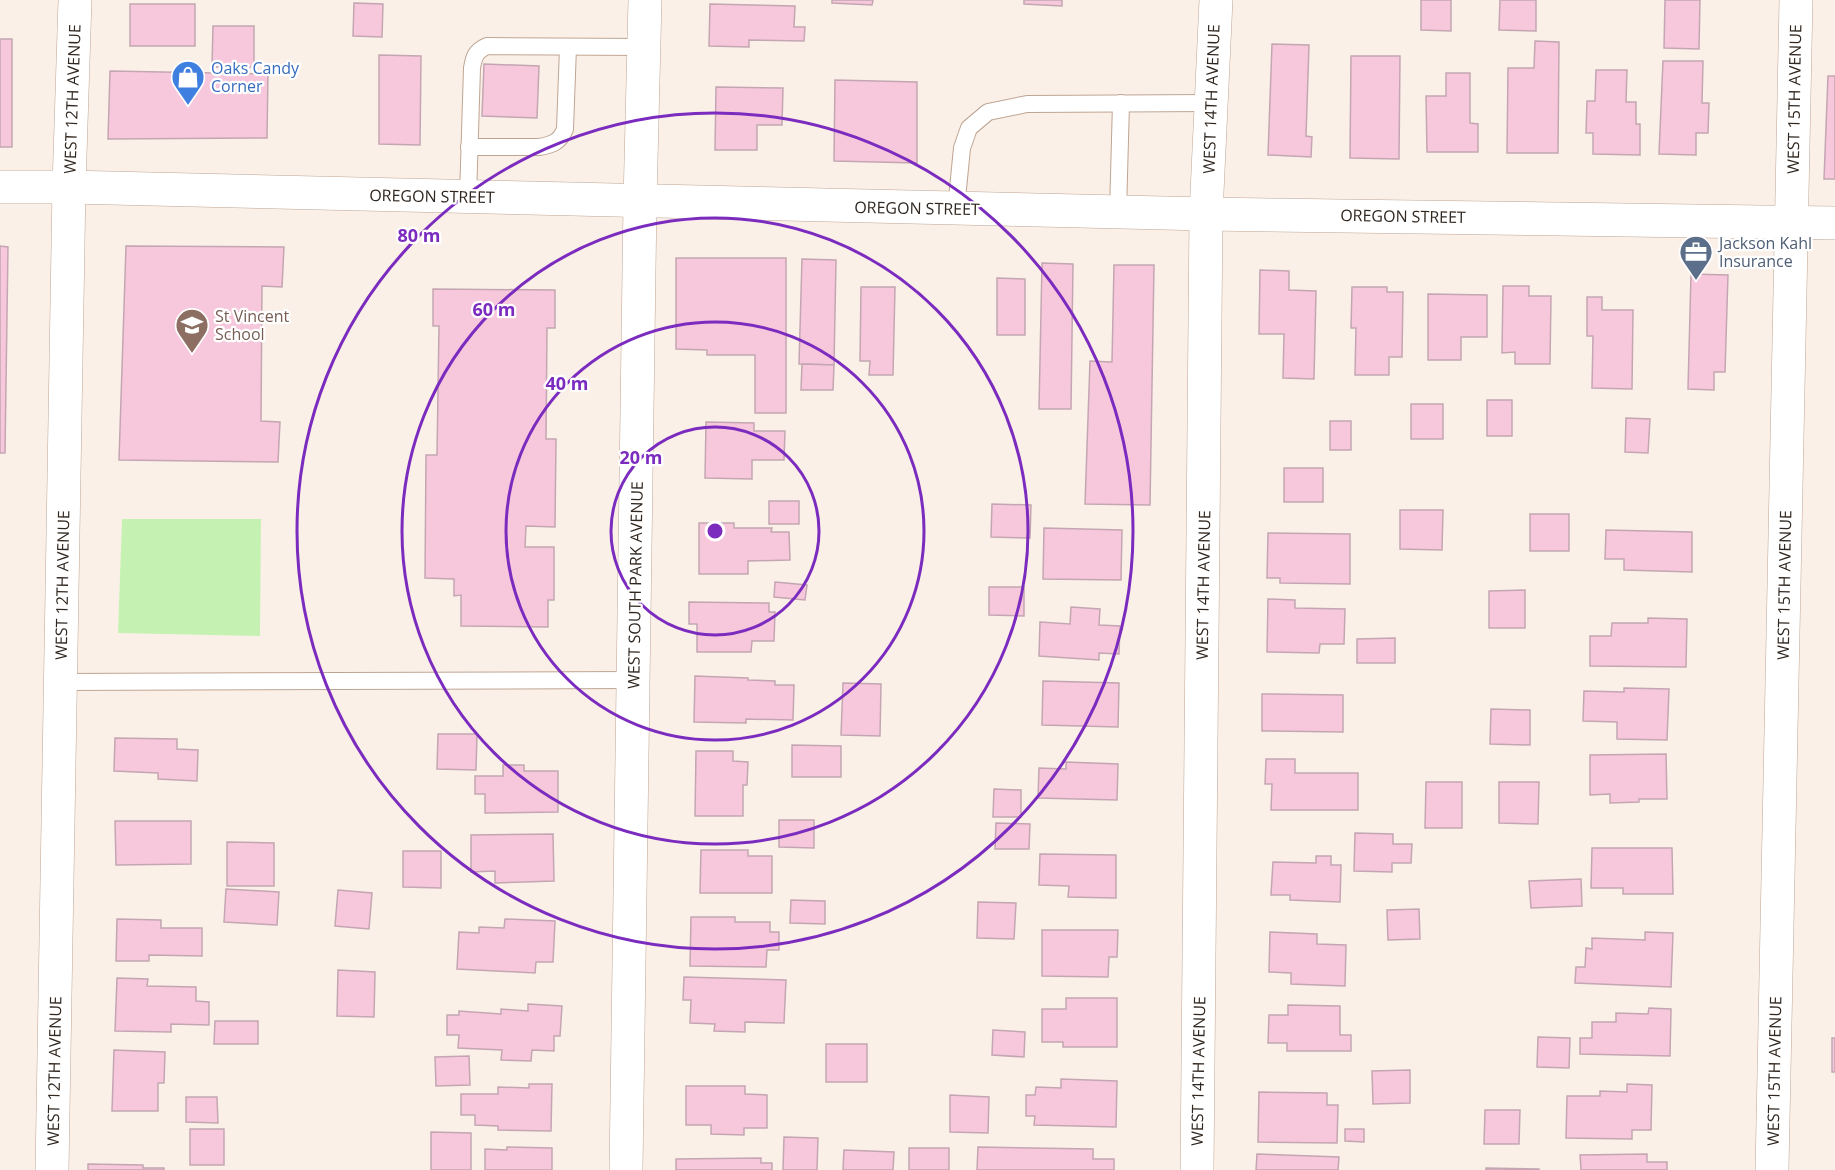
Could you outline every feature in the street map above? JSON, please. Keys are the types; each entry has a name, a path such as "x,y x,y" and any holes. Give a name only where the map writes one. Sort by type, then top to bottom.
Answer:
{"street":[{"name":"WEST 12TH AVENUE","path":"52,1170 69,187 75,0"},
{"name":"WEST SOUTH PARK AVENUE","path":"626,1170 645,0"},
{"name":"WEST 14TH AVENUE","path":"1197,1170 1206,214 1216,0"},
{"name":"WEST 15TH AVENUE","path":"1772,1170 1796,0"},
{"name":"OREGON STREET","path":"0,187 1206,214 1835,223"}],"lane":[{"path":"468,197 471,68 478,50 487,46 644,47"},
{"path":"469,147 539,147 548,146 561,138 565,129 568,46"},
{"path":"956,209 962,148 969,128 988,112 1027,104 1211,103"},
{"path":"1118,212 1121,104"},
{"path":"60,682 633,680"}],"green space":[{"path":"122,519 261,519 260,636 118,633"}],"building":[{"path":"832,0 873,0 872,5 832,3"},
{"path":"1024,0 1062,0 1062,6 1024,4"},
{"path":"1421,0 1451,0 1451,31 1421,30"},
{"path":"1500,0 1536,0 1536,31 1499,30"},
{"path":"1665,0 1700,0 1699,49 1664,48"},
{"path":"354,3 383,4 382,37 353,36"},
{"path":"130,4 195,4 195,46 130,46"},
{"path":"710,4 795,6 794,27 805,27 804,41 749,40 749,47 709,46"},
{"path":"213,26 254,26 254,67 212,67"},
{"path":"0,39 12,39 12,147 0,147"},
{"path":"1535,41 1559,42 1558,153 1507,153 1508,68 1534,68"},
{"path":"1272,44 1309,45 1306,136 1312,137 1311,157 1268,155"},
{"path":"379,55 421,56 420,145 379,144"},
{"path":"1351,56 1400,56 1399,159 1350,158"},
{"path":"1663,61 1703,61 1702,103 1709,103 1708,133 1696,133 1696,155 1659,154"},
{"path":"484,64 539,66 537,118 482,116"},
{"path":"1596,70 1627,70 1626,102 1636,102 1636,124 1640,124 1640,155 1593,154 1593,133 1586,133 1587,101 1595,101"},
{"name":"Oaks Candy Corner","path":"110,71 268,74 267,138 108,139"},
{"path":"1446,73 1470,73 1470,123 1478,124 1478,152 1427,152 1426,96 1446,96"},
{"path":"1828,76 1835,76 1835,179 1824,179"},
{"path":"835,80 917,82 917,163 834,161"},
{"path":"716,87 783,88 782,125 757,125 757,150 715,150"},
{"path":"0,246 8,247 5,453 0,453"},
{"name":"St Vincent School","path":"126,246 284,247 282,287 262,286 261,421 280,422 278,462 119,460"},
{"path":"676,258 786,258 786,413 755,413 755,355 707,355 707,350 676,349"},
{"path":"802,259 836,260 834,365 799,364"},
{"path":"1042,263 1073,264 1071,409 1039,409"},
{"path":"1114,265 1154,265 1150,505 1085,504 1090,361 1112,362"},
{"path":"1260,270 1289,271 1289,290 1316,291 1314,379 1283,378 1284,334 1259,334"},
{"path":"1691,274 1728,275 1725,372 1714,372 1714,390 1688,389"},
{"path":"997,278 1025,279 1025,335 997,335"},
{"path":"1503,286 1529,286 1529,296 1551,296 1550,364 1515,364 1515,352 1502,353"},
{"path":"861,287 895,287 893,375 869,375 870,361 860,361"},
{"path":"1352,287 1387,287 1387,292 1403,292 1402,357 1389,357 1389,375 1355,375 1356,328 1351,328"},
{"path":"433,289 555,290 555,328 547,328 546,439 556,439 555,527 526,526 525,547 554,547 554,600 548,600 548,627 461,626 461,595 454,596 454,579 425,578 426,455 437,455 439,326 433,326"},
{"path":"1428,294 1487,295 1487,337 1461,337 1461,360 1428,360"},
{"path":"1587,297 1602,297 1602,310 1633,310 1632,389 1592,388 1593,336 1587,336"},
{"path":"802,364 834,365 833,390 801,390"},
{"path":"1487,400 1512,400 1512,436 1487,436"},
{"path":"1411,404 1443,404 1443,439 1411,439"},
{"path":"1626,418 1650,419 1648,453 1625,452"},
{"path":"1330,421 1351,421 1351,450 1330,450"},
{"path":"706,422 754,423 754,431 785,431 784,460 752,460 752,479 705,478"},
{"path":"1284,468 1323,468 1323,502 1284,502"},
{"path":"769,501 799,501 799,524 769,524"},
{"path":"992,504 1031,505 1030,538 991,537"},
{"path":"1400,510 1443,510 1442,550 1400,549"},
{"path":"1530,514 1569,514 1569,551 1530,551"},
{"path":"699,523 734,523 734,528 772,528 771,532 789,532 790,560 748,561 748,574 699,574"},
{"path":"1044,528 1122,530 1121,580 1043,579"},
{"path":"1606,530 1692,532 1692,572 1624,570 1624,559 1605,559"},
{"path":"1268,533 1350,534 1350,584 1280,583 1280,578 1267,578"},
{"path":"775,582 807,585 805,600 774,597"},
{"path":"989,587 1024,587 1024,616 989,615"},
{"path":"1525,590 1525,628 1489,628 1489,591"},
{"path":"1268,599 1295,600 1295,608 1345,609 1344,644 1320,644 1319,653 1267,652"},
{"path":"689,602 769,603 769,612 775,612 774,641 752,641 751,652 697,652 697,624 689,624"},
{"path":"1071,607 1100,609 1099,625 1120,626 1119,654 1099,653 1099,660 1039,656 1040,622 1070,624"},
{"path":"1648,618 1687,619 1686,667 1590,666 1590,636 1611,636 1612,623 1648,623"},
{"path":"1395,638 1395,663 1357,663 1357,639"},
{"path":"695,676 748,678 748,680 775,681 775,685 794,685 793,720 746,719 746,723 694,722"},
{"path":"1043,681 1119,683 1118,727 1042,725"},
{"path":"843,683 881,684 880,736 841,735"},
{"path":"1624,688 1669,689 1667,740 1617,739 1617,722 1583,721 1584,691 1624,692"},
{"path":"1262,694 1343,695 1343,732 1262,731"},
{"path":"1491,709 1530,710 1530,745 1490,744"},
{"path":"438,734 477,734 476,770 437,769"},
{"path":"115,738 177,739 177,749 198,750 197,781 158,779 158,773 114,771"},
{"path":"792,745 841,746 841,777 792,777"},
{"path":"696,751 733,751 733,761 748,762 747,785 743,785 743,816 695,816"},
{"path":"1666,754 1667,799 1639,799 1639,802 1610,803 1610,794 1590,795 1590,755"},
{"path":"1266,759 1295,759 1295,773 1358,773 1358,810 1271,810 1272,784 1265,784"},
{"path":"1066,762 1118,764 1117,800 1038,798 1039,768 1066,769"},
{"path":"503,765 524,765 524,771 558,771 558,812 485,813 485,794 475,794 475,776 503,776"},
{"path":"1426,782 1462,782 1462,828 1425,828"},
{"path":"1499,782 1539,782 1538,824 1499,823"},
{"path":"994,789 1021,790 1021,817 993,817"},
{"path":"779,820 814,820 814,848 779,847"},
{"path":"115,821 191,821 191,864 116,865"},
{"path":"996,823 1030,824 1029,849 995,849"},
{"path":"1355,833 1393,834 1393,844 1412,844 1411,863 1392,863 1392,872 1354,871"},
{"path":"553,834 554,881 495,883 495,871 471,872 471,835"},
{"path":"227,842 274,843 274,886 227,886"},
{"path":"1592,848 1672,848 1673,894 1623,894 1623,888 1591,888"},
{"path":"701,850 748,850 748,856 772,856 772,893 700,893"},
{"path":"403,851 441,851 441,888 403,887"},
{"path":"1040,854 1116,855 1116,898 1068,897 1069,886 1039,885"},
{"path":"1316,856 1331,856 1331,865 1341,865 1340,902 1290,900 1290,895 1271,895 1273,862 1316,863"},
{"path":"1581,879 1582,906 1531,908 1529,881"},
{"path":"226,889 279,892 277,925 224,922"},
{"path":"338,890 372,893 369,929 335,926"},
{"path":"791,900 825,901 825,924 790,923"},
{"path":"978,902 1016,903 1014,939 977,938"},
{"path":"1419,909 1420,939 1388,940 1387,910"},
{"path":"691,917 735,917 735,922 770,922 770,932 779,932 779,950 767,950 766,967 690,966"},
{"path":"117,919 161,920 161,928 202,928 202,956 149,955 149,961 116,961"},
{"path":"505,919 555,921 553,962 536,962 535,973 457,969 459,932 479,933 479,927 504,928"},
{"path":"1042,930 1118,930 1117,957 1109,957 1108,977 1042,976"},
{"path":"1270,932 1317,934 1317,944 1346,945 1345,986 1291,984 1291,973 1269,972"},
{"path":"1645,932 1673,933 1671,987 1575,983 1576,967 1585,967 1586,948 1592,949 1592,938 1645,940"},
{"path":"338,970 375,972 374,1017 337,1016"},
{"path":"684,977 786,980 784,1023 745,1022 745,1032 714,1031 715,1024 690,1023 691,1000 683,1000"},
{"path":"117,978 148,979 147,986 196,987 196,1001 209,1002 209,1025 171,1024 171,1032 115,1031"},
{"path":"1066,998 1117,998 1117,1047 1063,1047 1063,1042 1042,1042 1042,1009 1066,1009"},
{"path":"528,1004 562,1006 560,1036 554,1036 554,1051 532,1050 531,1061 501,1060 502,1050 458,1048 459,1035 447,1035 447,1015 459,1015 459,1011 501,1014 501,1009 528,1011"},
{"path":"1288,1005 1340,1006 1340,1035 1351,1035 1351,1051 1287,1051 1287,1043 1268,1043 1269,1015 1288,1015"},
{"path":"1649,1008 1671,1009 1670,1056 1580,1054 1580,1038 1592,1038 1592,1022 1616,1022 1616,1013 1648,1014"},
{"path":"215,1021 258,1021 258,1044 214,1044"},
{"path":"993,1030 1025,1032 1024,1057 992,1055"},
{"path":"1538,1037 1570,1038 1569,1068 1537,1067"},
{"path":"1832,1038 1835,1038 1835,1072 1832,1072"},
{"path":"826,1044 867,1044 867,1082 826,1082"},
{"path":"114,1050 165,1052 164,1083 158,1083 158,1111 112,1111"},
{"path":"469,1056 470,1085 436,1086 435,1057"},
{"path":"1410,1070 1410,1103 1373,1104 1372,1071"},
{"path":"1061,1079 1117,1081 1116,1127 1034,1125 1035,1116 1026,1116 1026,1095 1035,1095 1036,1087 1061,1088"},
{"path":"529,1084 552,1084 551,1131 498,1130 498,1126 475,1125 475,1115 461,1115 461,1094 498,1094 498,1087 529,1088"},
{"path":"1627,1084 1652,1085 1651,1130 1632,1130 1632,1139 1566,1138 1567,1096 1600,1096 1600,1091 1627,1092"},
{"path":"686,1086 745,1086 745,1094 767,1095 767,1128 744,1128 744,1135 711,1134 711,1125 686,1125"},
{"path":"1259,1092 1327,1093 1327,1105 1338,1105 1337,1143 1258,1142"},
{"path":"950,1095 989,1097 988,1133 950,1132"},
{"path":"186,1097 217,1097 218,1123 186,1122"},
{"path":"1485,1110 1520,1110 1519,1144 1484,1144"},
{"path":"190,1129 224,1129 224,1165 190,1165"},
{"path":"1345,1129 1364,1129 1364,1142 1345,1141"},
{"path":"431,1132 471,1133 471,1170 431,1170"},
{"path":"784,1137 818,1138 817,1170 783,1170"},
{"path":"507,1147 552,1148 552,1170 485,1170 485,1149 507,1150"},
{"path":"978,1147 1093,1149 1093,1159 1114,1159 1114,1170 977,1170"},
{"path":"909,1148 949,1148 949,1170 909,1170"},
{"path":"844,1150 894,1152 893,1170 843,1170"},
{"path":"1257,1154 1339,1157 1338,1170 1256,1170"},
{"path":"1647,1154 1647,1162 1667,1162 1667,1170 1581,1170 1580,1155"},
{"path":"761,1158 761,1163 772,1163 772,1170 676,1170 676,1159"},
{"path":"88,1164 143,1165 143,1168 164,1168 164,1170 88,1170"},
{"path":"1486,1168 1539,1169 1539,1170 1486,1170"}],"place":[{"name":"Oaks Candy Corner","path":"188,106"},
{"name":"Jackson Kahl Insurance","path":"1696,281"},
{"name":"St Vincent School","path":"192,354"}]}
